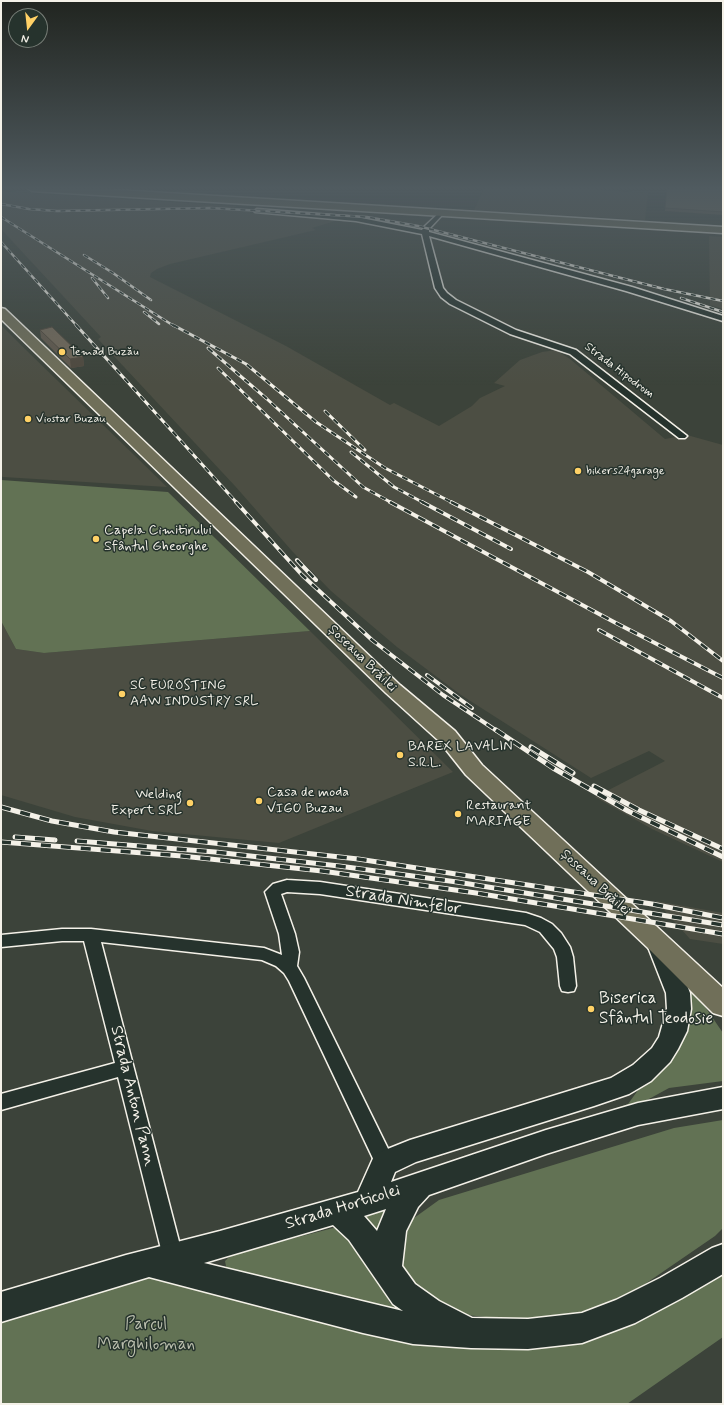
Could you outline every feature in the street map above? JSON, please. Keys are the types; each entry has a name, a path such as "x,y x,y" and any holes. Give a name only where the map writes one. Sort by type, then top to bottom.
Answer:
{"main road":[{"name":"Șoseaua Brăilei","path":"1,312 388,684 447,736 474,770 658,942 723,1005"},
{"path":"658,942 723,993"},
{"path":"368,1201 385,1163 410,1152 594,1096 620,1086 642,1073 661,1055 669,1042 674,1031 679,1009 678,993 671,970 658,942"},
{"name":"Strada Horticolei","path":"1,1307 161,1260 220,1245 419,1186 546,1142 638,1114 723,1098"},
{"path":"387,1268 391,1231 401,1209 408,1198 419,1186"},
{"path":"336,1211 359,1230 404,1294 428,1312 471,1333"},
{"path":"220,1245 212,1260 213,1268 219,1275 246,1287"},
{"path":"161,1260 246,1287 363,1318 413,1329 471,1333 528,1334 582,1328 624,1312 671,1288 723,1258"}],"street":[{"name":"Strada Hipodrom","path":"430,254 439,288 453,302 513,332 573,352 682,436"},
{"path":"500,254 636,291 723,319"},
{"name":"Strada Nimfelor","path":"288,967 291,952 287,934 273,892 278,888 287,886 320,888 535,922 546,928 562,947 565,957 568,986"},
{"path":"1,941 62,935 91,935 264,954 274,958 288,967 296,978 385,1163"},
{"name":"Strada Anton Pann","path":"91,935 124,1068 161,1260"},
{"path":"1,1102 124,1068"}],"shaded area":[{"path":"24,254 215,254 170,264 157,269 151,273 150,277 286,346 390,405 394,403 439,426 472,406 480,398 505,386 494,383 520,360 542,352 556,350 570,359 665,439 687,435 723,445 723,862 652,829 595,797 665,761 649,751 591,778 461,695 397,647 331,591 292,551 235,486 98,339 101,337"},
{"path":"709,254 723,254 723,309 710,305"},
{"path":"1,325 24,348 167,487 1,476"},
{"path":"1,621 16,649 44,653 310,631 453,772 279,843 152,831 75,817 1,795"},
{"path":"656,901 723,913 723,944 690,939"}],"green space":[{"path":"1,480 168,492 310,631 44,653 16,649 1,621"},
{"path":"687,987 699,998 723,1033 723,1081 669,1088 627,1111 574,1123 628,1104 641,1086"},
{"path":"723,1120 723,1228 715,1236 629,1295 590,1312 547,1320 495,1318 457,1314 422,1300 396,1264 403,1230 414,1218 439,1200 674,1128"},
{"path":"382,1211 387,1212 377,1236 362,1218"},
{"path":"341,1226 369,1262 390,1303 401,1313 228,1271 226,1266 225,1261 228,1258 240,1252"},
{"name":"Parcul Marghiloman","path":"723,1267 723,1337 627,1404 1,1404 1,1307 126,1269 246,1287 528,1334"}],"building":[{"path":"52,327 83,357 70,359 40,330"}],"railway":[{"path":"11,254 77,326"},
{"path":"59,254 174,326"},
{"path":"526,254 664,289 723,301"},
{"path":"84,255 113,273 151,300"},
{"path":"92,278 108,298"},
{"path":"681,298 723,312"},
{"path":"144,312 159,324"},
{"path":"76,325 237,503"},
{"path":"173,325 246,364 316,422 385,468 453,503"},
{"path":"208,348 267,399 363,487 392,503"},
{"path":"218,368 333,480 356,497"},
{"path":"325,411 365,450"},
{"path":"351,452 394,487 424,503"},
{"path":"236,502 302,575 372,640 443,695 497,731"},
{"path":"390,502 614,622 723,678"},
{"path":"422,502 511,549"},
{"path":"451,502 588,572 671,621 723,661"},
{"path":"297,560 316,580"},
{"path":"599,630 723,698"},
{"path":"427,675 472,708"},
{"path":"496,730 553,768 628,811 723,857"},
{"path":"531,747 573,773"},
{"path":"594,786 639,810 723,849"},
{"path":"1,807 52,821 114,832 358,859 652,904 723,918"},
{"path":"15,837 55,840"},
{"path":"77,841 215,852 339,866 457,882 723,925"},
{"path":"1,842 182,856 322,871 476,893 723,934"}],"place":[{"name":"Temad Buzău","path":"62,352"},
{"name":"Viostar Buzau","path":"28,419"},
{"name":"bikers24garage","path":"578,471"},
{"name":"Capela Cimitirului Sfântul Gheorghe","path":"96,539"},
{"name":"SC EUROSTING AAW INDUSTRY SRL","path":"122,694"},
{"name":"BAREX LAVALIN S.R.L.","path":"400,755"},
{"name":"Casa de moda VIGO Buzau","path":"259,801"},
{"name":"Welding Expert SRL","path":"190,803"},
{"name":"Restaurant MARIAGE","path":"458,814"},
{"name":"Biserica Sfântul Teodosie","path":"591,1009"}]}
